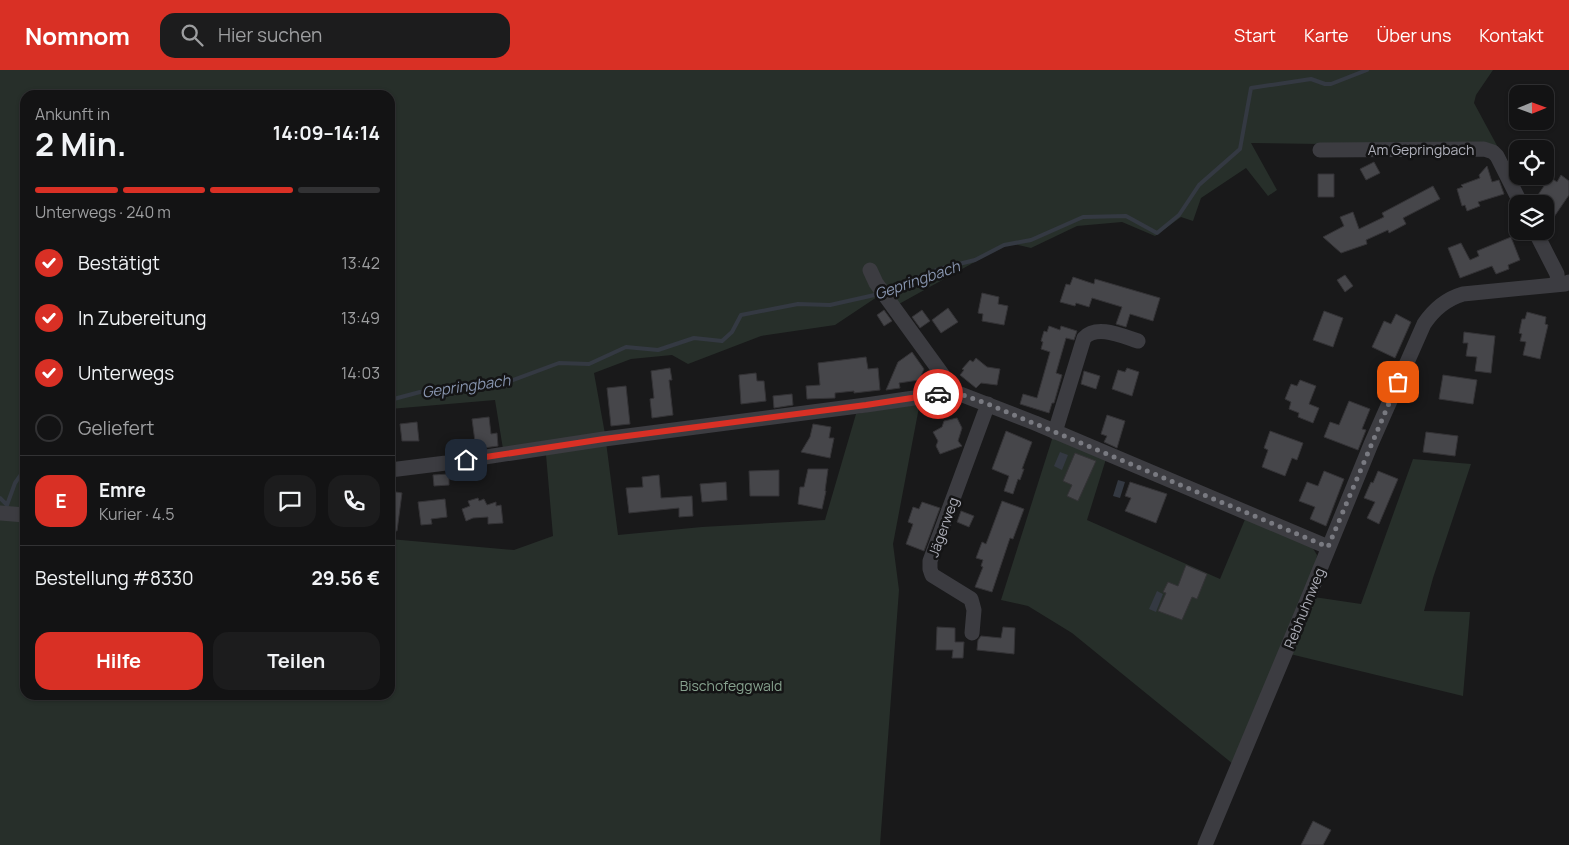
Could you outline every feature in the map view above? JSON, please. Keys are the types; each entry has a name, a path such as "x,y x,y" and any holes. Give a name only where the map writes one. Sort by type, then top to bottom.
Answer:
{"street":[{"name":"Am Gepringbach","path":"1320,150 1484,148 1497,156 1516,195"},
{"path":"1540,240 1557,274 1564,283"},
{"path":"873,276 955,392"},
{"name":"Rebhuhnweg","path":"1205,845 1371,444 1430,314 1444,303 1463,294 1564,283"},
{"path":"1055,432 1084,338 1087,334 1097,331 1138,341"},
{"path":"395,469 955,392 988,404 1328,547"},
{"name":"Jägerweg","path":"972,633 974,610 971,599 932,575 930,561 988,404"},
{"path":"0,513 20,515"}],"green space":[{"name":"Bischofeggwald","path":"0,70 1493,70 1476,95 1474,103 1501,153 1320,144 1251,143 1277,190 1268,196 1246,168 1201,198 1193,221 1181,217 1155,236 1122,222 1077,226 1031,248 1009,243 899,304 889,289 835,325 761,336 688,364 672,355 631,359 594,373 605,434 618,535 702,527 825,520 856,414 920,402 893,544 899,590 880,845 0,845"},
{"path":"1053,436 1106,459 1087,520 1220,579 1246,517 1311,545 1317,555 1316,563 1233,764 1072,633 1028,606 1001,600"},
{"path":"1413,459 1471,464 1424,611 1470,612 1463,696 1290,654 1314,597 1361,604"}],"shaded area":[{"path":"1060,452 1068,455 1062,470 1054,466"},
{"path":"1118,480 1125,482 1120,498 1113,496"},
{"path":"1157,591 1163,594 1156,612 1149,609"}],"building":[{"path":"1374,162 1380,173 1366,180 1360,169"},
{"path":"1487,166 1492,182 1499,180 1504,194 1478,202 1480,206 1467,211 1465,205 1462,206 1457,189 1463,187 1461,185 1480,178 1479,175"},
{"path":"1318,174 1334,174 1334,197 1318,197"},
{"path":"1561,175 1569,181 1569,195 1554,217 1554,195 1538,195 1545,185 1554,185 1554,180 1557,182"},
{"path":"1433,186 1440,199 1403,218 1406,224 1389,233 1388,230 1366,240 1367,244 1341,253 1323,237 1344,226 1340,217 1353,212 1359,229 1384,217 1382,213"},
{"path":"1509,238 1509,240 1512,240 1520,260 1508,265 1509,269 1496,274 1492,266 1460,278 1448,248 1461,243 1470,260 1479,256 1477,251"},
{"path":"1345,275 1353,286 1345,292 1337,280"},
{"path":"1073,277 1094,284 1095,279 1160,298 1153,321 1130,314 1126,327 1116,324 1122,307 1092,298 1089,307 1076,303 1075,306 1060,302 1066,284 1070,285"},
{"path":"982,293 999,297 998,304 1008,306 1004,325 982,321 983,314 978,313"},
{"path":"948,308 958,322 941,333 932,320"},
{"path":"884,310 892,321 884,326 877,315"},
{"path":"922,310 930,321 920,328 912,317"},
{"path":"1324,311 1343,318 1333,347 1313,340"},
{"path":"1527,312 1546,317 1545,324 1548,325 1540,359 1523,355 1526,342 1520,341 1522,334 1519,333 1522,319 1525,319"},
{"path":"1396,314 1411,322 1395,358 1372,347 1384,321 1391,324"},
{"path":"1049,326 1060,330 1061,326 1077,331 1074,340 1066,338 1056,373 1062,375 1049,413 1020,404 1023,394 1037,398 1050,352 1041,349 1043,342 1041,341 1044,331 1047,332"},
{"path":"1464,332 1495,336 1491,373 1475,371 1477,357 1466,356 1468,343 1463,343"},
{"path":"912,352 924,369 919,380 899,383 900,388 886,390 898,362"},
{"path":"866,357 868,369 878,368 880,390 835,393 835,398 807,399 806,386 820,385 818,363"},
{"path":"976,358 987,367 1000,369 997,385 981,383 976,388 960,375 964,370 962,369 970,360 973,362"},
{"path":"670,368 672,380 669,380 673,415 652,418 650,399 654,398 651,371"},
{"path":"1127,368 1139,372 1132,396 1112,389 1118,370 1125,372"},
{"path":"1084,371 1100,376 1096,389 1081,384"},
{"path":"756,373 757,381 764,381 766,401 741,404 739,375"},
{"path":"1443,375 1477,380 1473,404 1439,399"},
{"path":"1300,380 1316,386 1309,404 1319,408 1313,423 1298,417 1299,413 1289,409 1291,402 1285,399 1291,384 1297,386"},
{"path":"626,386 630,424 611,426 607,388"},
{"path":"792,394 793,405 774,408 773,396"},
{"path":"1349,401 1370,409 1362,429 1366,430 1358,450 1324,437 1330,422 1339,425"},
{"path":"1107,415 1125,421 1117,448 1104,442 1107,436 1101,434"},
{"path":"489,417 491,434 497,433 498,446 476,449 472,419"},
{"path":"957,418 962,428 958,441 962,446 940,454 936,446 938,441 933,432 942,427 944,421"},
{"path":"417,422 419,441 402,441 400,424"},
{"path":"813,424 831,427 829,438 834,438 830,458 801,452 810,437"},
{"path":"1006,431 1032,442 1020,480 1018,479 1013,494 1004,491 1009,476 992,469"},
{"path":"1270,431 1303,443 1297,460 1292,458 1285,476 1262,467 1268,450 1264,448"},
{"path":"1426,432 1458,436 1455,456 1423,452"},
{"path":"1075,453 1096,461 1078,501 1067,496 1072,485 1063,481"},
{"path":"808,469 828,469 822,509 798,504 800,487 804,487"},
{"path":"779,470 779,496 750,496 749,471"},
{"path":"1324,471 1344,479 1326,526 1310,519 1315,507 1299,501 1307,482 1318,486"},
{"path":"1378,471 1398,479 1379,524 1367,518 1375,502 1364,498"},
{"path":"449,474 449,485 434,486 433,475"},
{"path":"659,475 661,498 692,496 693,516 679,517 679,508 629,513 626,488 643,487 642,477"},
{"path":"726,482 727,500 702,502 700,484"},
{"path":"1130,482 1167,494 1156,523 1125,511 1131,498 1125,496"},
{"path":"395,492 402,493 397,531 395,531"},
{"path":"478,498 479,501 484,499 487,505 496,502 496,506 501,505 503,523 488,524 488,517 473,518 466,521 462,509 470,506 468,501"},
{"path":"445,499 447,517 431,519 432,524 421,525 418,502"},
{"path":"1002,501 1024,509 1013,539 1010,538 992,592 975,587 983,567 981,566 983,560 976,558 982,542 986,544"},
{"path":"922,502 940,508 924,551 906,544 913,524 908,522 913,507 919,509"},
{"path":"961,511 974,516 969,527 957,522"},
{"path":"1186,565 1207,574 1197,599 1192,597 1182,620 1158,611 1166,593 1163,592 1168,582 1178,586"},
{"path":"937,627 955,628 955,642 964,642 963,658 952,658 953,650 936,650"},
{"path":"1003,627 1015,628 1014,654 977,650 978,640 981,636 1001,638"},
{"path":"1313,821 1331,830 1323,845 1301,845"}],"waterway":[{"name":"Gepringbach","path":"886,292 892,290 895,286 939,269 975,260 1004,245 1031,240 1083,217 1126,216 1157,233 1179,215 1199,185 1240,149 1251,88 1311,79 1331,84 1367,70"},
{"name":"Gepringbach","path":"395,399 420,392 508,382 559,363 589,364 626,347 658,350 694,338 722,341 732,332 741,315 798,304 830,305 879,294"},
{"name":"Gepringbach","path":"0,498 7,505 15,483 20,476"}],"way so far":[{"path":"938,394 955,392 988,404 1328,547 1398,382"}],"route":[{"path":"466,460 604,439 938,394"}]}
